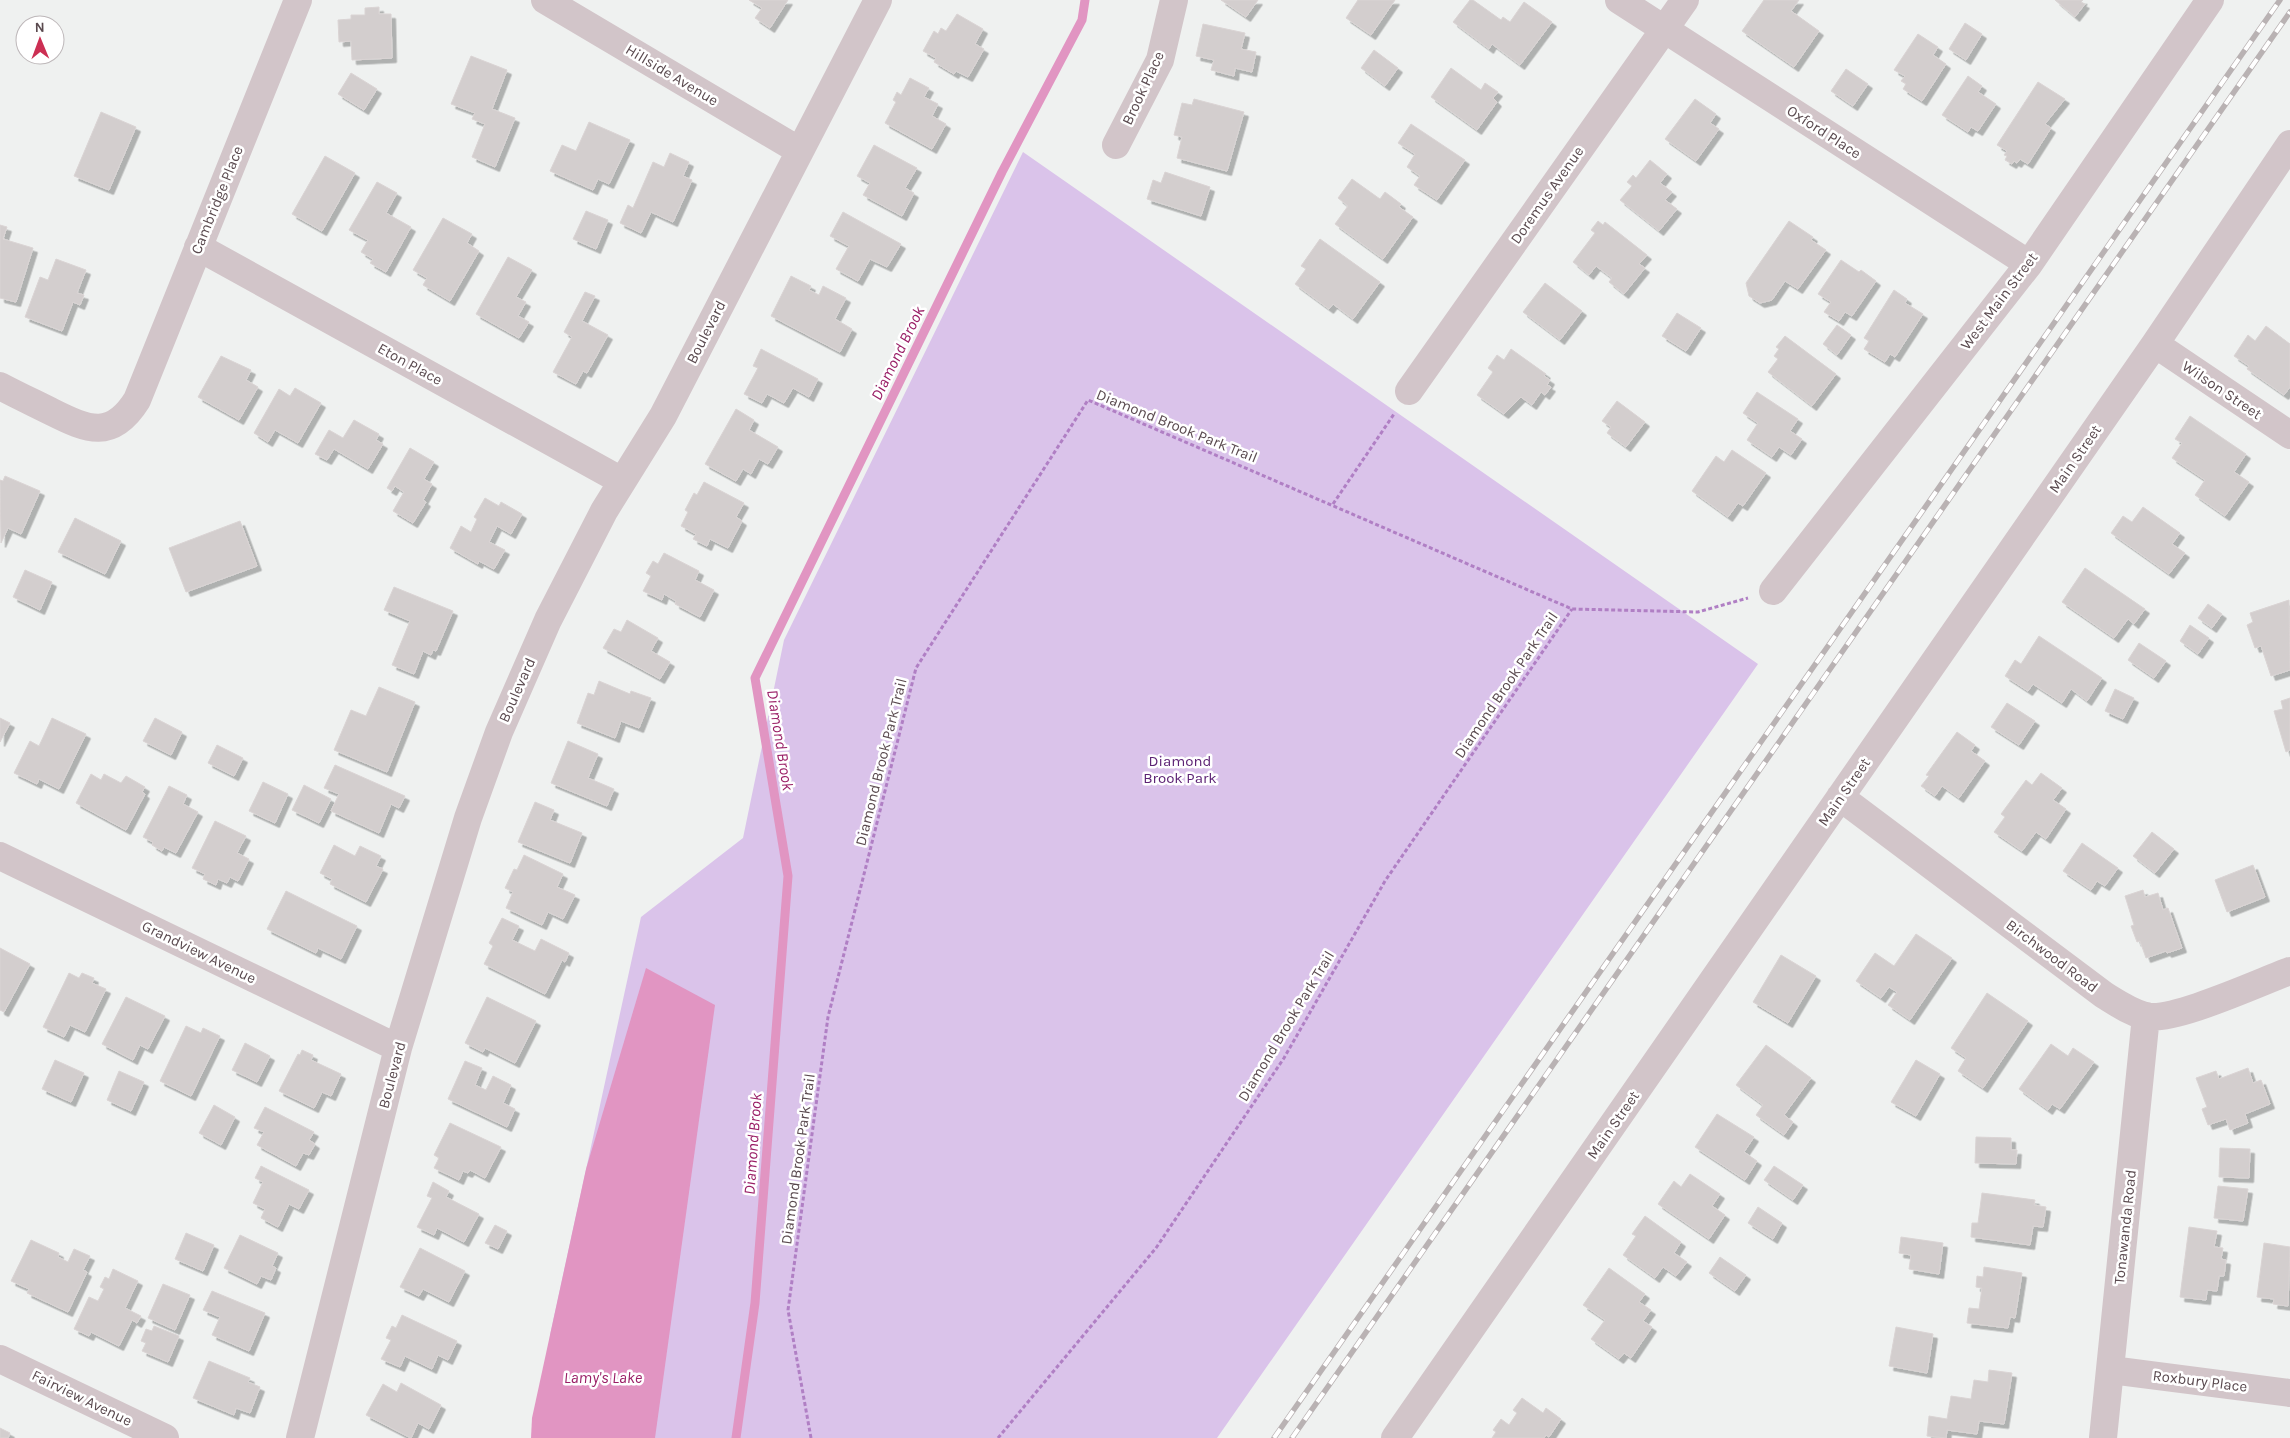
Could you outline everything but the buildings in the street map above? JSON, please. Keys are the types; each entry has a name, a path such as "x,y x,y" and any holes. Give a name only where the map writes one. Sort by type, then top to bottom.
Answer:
{"street":[{"name":"Cambridge Place","path":"0,386 80,426 97,428 114,424 128,414 137,400 298,0"},
{"name":"Hillside Avenue","path":"545,0 800,151"},
{"name":"Boulevard","path":"300,1438 398,1048 468,818 499,732 548,620 622,481 663,416 878,0"},
{"name":"Brook Place","path":"1116,145 1160,60 1174,0"},
{"name":"Oxford Place","path":"1619,0 2029,264"},
{"name":"Doremus Avenue","path":"1409,391 1685,0"},
{"name":"West Main Street","path":"1774,591 2029,264 2210,0"},
{"name":"Main Street","path":"1395,1438 2155,344 2290,144"},
{"name":"Eton Place","path":"198,248 622,481"},
{"name":"Wilson Street","path":"2155,344 2290,435"},
{"name":"Birchwood Road","path":"1840,797 2104,996 2146,1016 2164,1017 2185,1011 2290,971"},
{"name":"Grandview Avenue","path":"0,856 398,1048"},
{"name":"Tonawanda Road","path":"2103,1438 2146,1016"},
{"name":"Fairview Avenue","path":"0,1359 165,1438"},
{"name":"Roxbury Place","path":"2111,1370 2290,1393"}],"path":[{"path":"1333,504 1409,391"},
{"name":"Diamond Brook Park Trail","path":"811,1438 788,1310 828,1017 916,668 1088,400 1333,504 1572,609 1698,612 1774,591"},
{"name":"Diamond Brook Park Trail","path":"998,1438 1161,1239 1284,1058 1385,881 1572,609"}],"green space":[{"name":"Diamond Brook Park","path":"1023,152 1758,664 1217,1438 542,1438 550,1335 641,917 743,838 784,640"}],"water":[{"name":"Lamy's Lake","path":"646,968 715,1005 655,1438 531,1438 532,1418 586,1169"}],"waterway":[{"name":"Diamond Brook","path":"736,1438 755,1303 788,876 755,678 1002,172 1082,20 1085,0"}],"railway":[{"path":"1274,1438 2280,0"},
{"path":"1292,1438 2290,12"}]}
